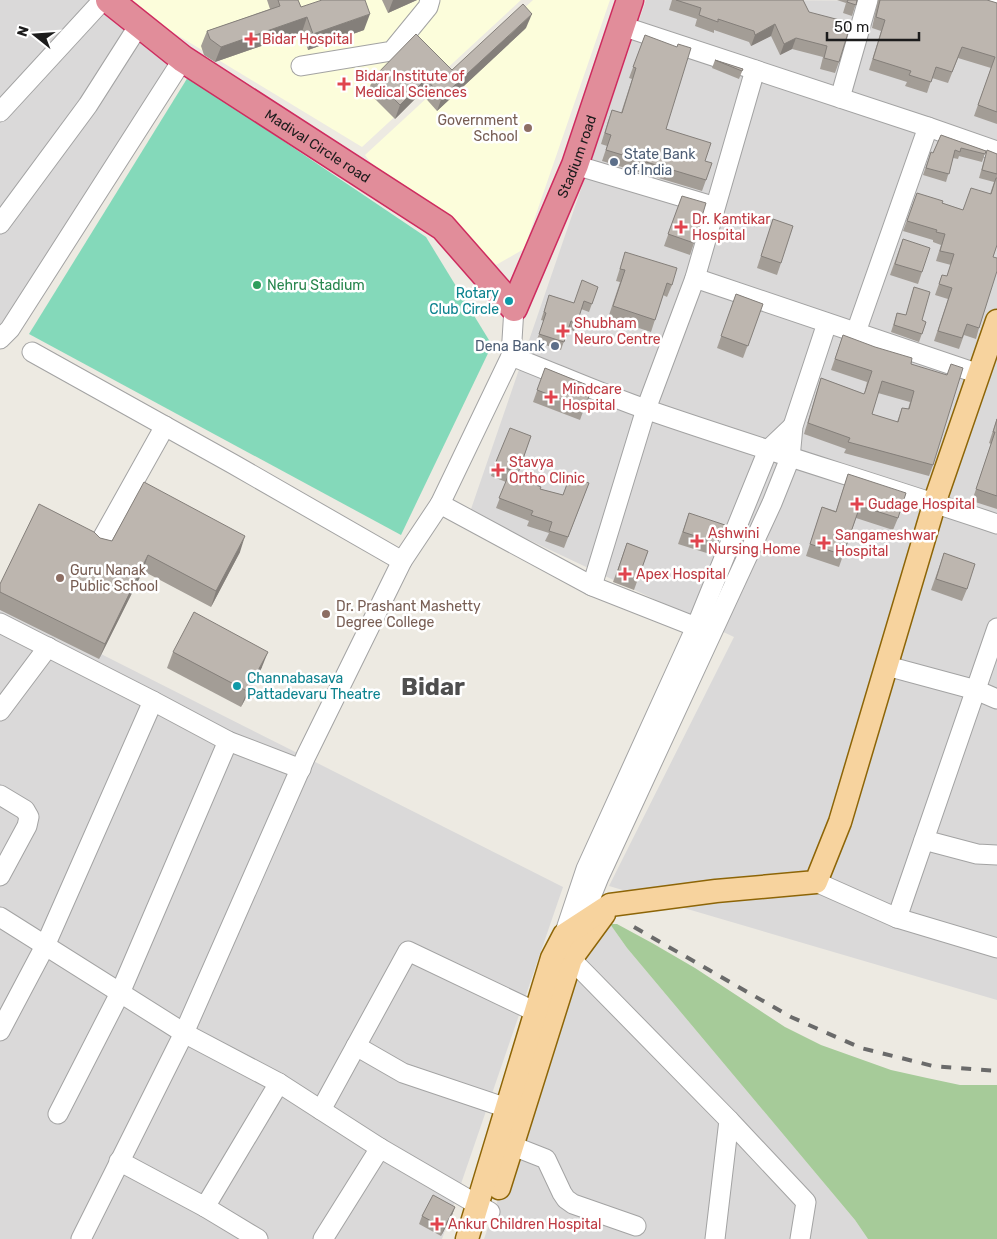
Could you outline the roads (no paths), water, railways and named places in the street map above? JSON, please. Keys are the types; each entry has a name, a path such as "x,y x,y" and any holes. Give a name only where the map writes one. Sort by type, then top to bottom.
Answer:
{"highway":[{"name":"Madival Circle road","path":"109,0 183,59 443,227 514,308"},
{"name":"Stadium road","path":"514,308 575,165 630,0"}],"main road":[{"path":"481,1239 484,1209 507,1108 552,958 575,940 610,905 716,891 816,882 840,822 935,503 997,321"},
{"path":"467,1239 484,1209 512,1146 575,940"}],"street":[{"path":"0,112 103,0"},
{"path":"301,66 392,51 428,7 430,0"},
{"path":"840,98 868,0"},
{"path":"0,224 88,104 139,25"},
{"path":"622,26 997,151"},
{"path":"3,332 183,59"},
{"path":"592,586 646,409 695,278 755,70"},
{"path":"856,332 928,127"},
{"path":"575,165 715,207"},
{"path":"695,278 979,374"},
{"path":"84,1238 119,1161 184,1033 301,769 402,561 440,504 511,356 514,308"},
{"path":"575,940 599,877 772,503 790,458 793,426 827,323"},
{"path":"32,352 402,561"},
{"path":"511,356 646,409 790,458 997,524"},
{"path":"99,544 165,426"},
{"path":"793,426 768,450 696,627 586,869 575,940 729,1120 806,1202 800,1239"},
{"path":"440,504 592,586 696,627"},
{"path":"0,623 154,701 228,741 301,769"},
{"path":"897,918 997,628"},
{"path":"0,711 48,647"},
{"path":"886,666 976,690 997,699"},
{"path":"3,1018 45,946 154,701"},
{"path":"58,1114 120,993 228,741"},
{"path":"0,795 25,810 29,817 27,826 0,876"},
{"path":"924,840 977,854 997,855"},
{"path":"816,882 897,918 997,948"},
{"path":"0,917 184,1033 279,1083 380,1148 484,1209"},
{"path":"321,1110 408,951 536,1012"},
{"path":"356,1046 403,1073 507,1108"},
{"path":"205,1207 279,1083"},
{"path":"715,1239 729,1120"},
{"path":"512,1146 546,1159 566,1199 574,1204 636,1226"},
{"path":"323,1239 380,1148"},
{"path":"119,1161 205,1207 258,1239"}],"railway":[{"path":"634,927 791,1017 861,1048 933,1066 997,1071"}],"place":[{"name":"Bidar Hospital","path":"251,39"},
{"name":"Bidar Institute of Medical Sciences","path":"344,84"},
{"name":"Government School","path":"528,128"},
{"name":"State Bank of India","path":"614,162"},
{"name":"Dr. Kamtikar Hospital","path":"681,227"},
{"name":"Nehru Stadium","path":"257,285"},
{"name":"Rotary Club Circle","path":"509,301"},
{"name":"Shubham Neuro Centre","path":"563,331"},
{"name":"Dena Bank","path":"555,346"},
{"name":"Mindcare Hospital","path":"551,397"},
{"name":"Stavya Ortho Clinic","path":"498,470"},
{"name":"Gudage Hospital","path":"857,504"},
{"name":"Ashwini Nursing Home","path":"697,541"},
{"name":"Sangameshwar Hospital","path":"824,543"},
{"name":"Apex Hospital","path":"625,574"},
{"name":"Guru Nanak Public School","path":"60,578"},
{"name":"Dr. Prashant Mashetty Degree College","path":"326,614"},
{"name":"Channabasava Pattadevaru Theatre","path":"237,686"},
{"name":"Ankur Children Hospital","path":"437,1224"}],"district":[{"name":"Bidar","path":"433,687"}]}
